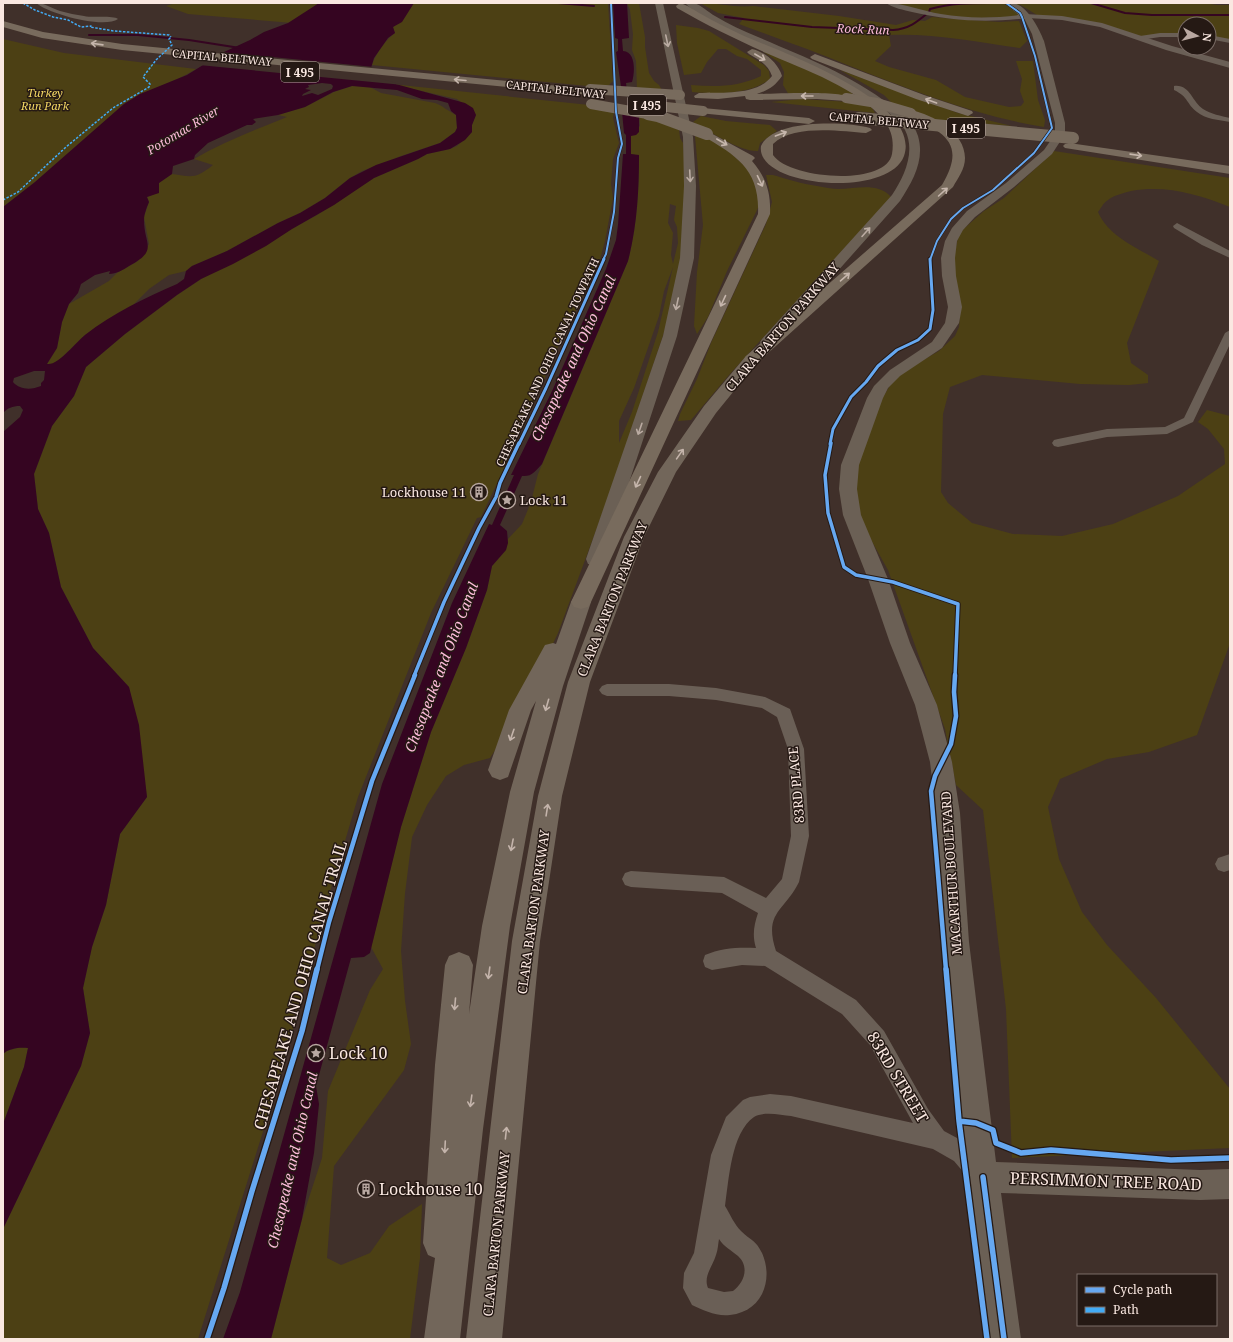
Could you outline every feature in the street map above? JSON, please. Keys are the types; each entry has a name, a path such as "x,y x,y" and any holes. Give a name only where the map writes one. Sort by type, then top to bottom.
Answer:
{"highway":[{"path":"682,4 718,33 765,59 774,67 777,76 776,80 767,86 750,92 701,103"},
{"path":"682,4 708,22 819,72 852,90 886,117 892,124 898,138 899,151 894,162 888,168 869,176 841,179 812,177 797,174 775,164 768,158 765,152 766,146 775,137 783,133 804,129 860,123"},
{"path":"699,10 736,26 920,97 985,118 1075,139"},
{"path":"3,20 46,34 73,40"},
{"name":"CAPITAL BELTWAY","path":"3,24 42,35 122,47 589,98 701,103 820,114"},
{"name":"CAPITAL BELTWAY","path":"5,35 49,45 110,54 495,87"},
{"path":"495,87 560,100"},
{"path":"589,98 701,103 732,97 812,96 846,98 877,102 908,118 935,124 954,139 958,146 960,160 954,178 947,187 752,358"},
{"path":"589,98 658,116 708,134 772,171 796,180 829,185 871,183 890,177 904,166 910,145 908,118"},
{"name":"CAPITAL BELTWAY","path":"701,103 1008,140 1075,139 1149,157 1230,170"},
{"name":"CAPITAL BELTWAY","path":"860,123 1075,139 1155,148 1230,160"},
{"path":"1098,138 1155,148"},
{"path":"581,602 764,214 765,197 760,181 751,166 736,150"}],"main road":[{"name":"CLARA BARTON PARKWAY","path":"442,1339 467,1129 496,926 522,792 552,686 670,336 687,258 690,186 688,137 659,3"},
{"path":"1008,3 1022,10"},
{"name":"CLARA BARTON PARKWAY","path":"484,1339 526,941 550,796 579,682 634,537 667,472 710,410 752,358 896,198 908,180 913,158 913,138 908,118 847,80 726,25 699,10 682,4"},
{"name":"MACARTHUR BOULEVARD","path":"1004,1339 983,1177 956,942 948,813 941,762 926,705 900,643 878,579 852,516 848,489 850,465 875,398 882,386 894,373 937,345 952,323 955,307 949,276 948,258 951,241 958,228 971,214 1010,185 1048,152 1060,134 1060,123 1039,40 1022,10"},
{"path":"500,770 520,710 581,602"},
{"path":"434,1339 450,1065 459,965"},
{"name":"PERSIMMON TREE ROAD","path":"983,1177 1200,1185 1230,1184"}],"street":[{"path":"39,3 49,8 83,19 115,19"},
{"path":"889,3 938,16 983,20 1022,10 1089,22 1230,65"},
{"path":"1140,38 1160,35 1177,35"},
{"path":"1217,39 1230,41"},
{"path":"1177,88 1187,94 1199,110 1209,115 1230,120"},
{"path":"1177,226 1230,255"},
{"path":"1058,443 1129,430 1167,430 1189,420 1230,334"},
{"name":"83RD PLACE","path":"607,690 669,690 716,694 765,702 784,713 796,749 800,836 790,882 768,909"},
{"path":"631,879 724,886 768,909 763,925 762,938 768,957 742,956 712,961"},
{"name":"83RD STREET","path":"768,957 849,1007 877,1038 921,1116 936,1139 962,1153 983,1177"},
{"path":"714,1209 722,1155 733,1124 750,1107 770,1104 791,1106 936,1139"}],"green space":[{"path":"175,3 323,3 293,23 188,14 166,6"},
{"path":"414,3 608,3 613,81 609,85 598,87 372,65 381,48 395,33 393,27"},
{"path":"627,3 639,3 649,73 663,92 637,90 636,61 632,50 633,34 630,10"},
{"path":"700,3 753,6 839,16 896,25 913,20 925,21 932,17 956,19 910,10 897,3 1205,3 1230,5 1230,41 1217,39 1217,16 1177,16 1177,36 1140,38 1115,29 1037,15 1019,4 1027,16 957,19 999,22 1019,21 1027,41 1020,48 922,35 889,35 891,46 875,61 889,67 936,80 965,97 1009,107 1021,106 1024,102 1020,91 1022,79 1016,61 1033,61 1038,100 1045,120 1044,127 994,116 946,102 739,24 744,18 718,13"},
{"path":"676,25 709,31 764,65 769,71 770,79 762,84 743,91 722,93 692,92 691,85 718,86 735,84 761,76 761,70 747,59 737,56 726,49 718,49 707,62 701,73 684,75 677,43"},
{"name":"Turkey Run Park","path":"3,39 64,53 196,69 124,104 35,182 3,207"},
{"path":"762,51 826,78 848,90 855,96 789,95 783,85 784,72 780,63"},
{"path":"840,70 958,113 1012,126 929,119 893,104 884,95"},
{"path":"391,84 599,106 614,111 613,118 619,143 613,159 611,184 613,198 605,241 599,263 556,351 538,395 513,444 510,456 481,517 477,518 431,613 358,797 324,912 281,1074 198,1339 3,1339 3,1229 81,1066 90,1033 83,988 92,947 106,905 120,834 147,797 129,687 93,648 61,587 49,533 38,509 34,474 52,426 74,396 86,367 125,334 201,279 317,215 374,178 427,154 457,146 472,132 472,125 476,115 457,99"},
{"path":"352,86 368,86 381,93 435,103 456,115 457,128 455,132 440,143 362,171 350,178 325,198 300,213 278,223 227,251 192,266 186,271 169,275 149,289 133,305 85,335 57,362 50,365 47,364 57,348 62,322 69,304 109,281 117,273 138,261 149,244 144,217 149,202 147,197 152,195 159,183 172,174 194,176 202,173 213,165 194,159 228,142 287,117 278,115 305,107 334,92"},
{"path":"801,99 866,103 875,113 771,102"},
{"path":"639,113 679,130 680,138 683,143 685,165 685,240 668,321 608,498 558,633 543,665 518,713 490,758 464,765 446,776 427,805 412,837 405,893 401,951 405,1001 411,1044 404,1070 334,1166 327,1258 341,1265 370,1253 389,1226 422,1204 420,1258 410,1339 271,1339 302,1219 322,1158 328,1091 370,990 383,969 371,947 401,827 431,732 466,648 487,590 492,566 506,550 508,539 522,524 531,502 538,474 628,261 635,222 639,169 639,156 631,154 631,135 640,126","holes":["670,204 676,206 674,220 677,227 678,243 673,264 671,255 673,233 668,223","673,267 658,332 632,412 619,443 619,421 634,388 659,316 664,291"]},
{"path":"701,116 726,121 770,125 777,131 760,143 758,151 751,150 734,145 693,122"},
{"path":"702,134 723,146 747,168 758,185 758,208 727,271 708,317 697,334 694,326 697,272 703,225 695,136"},
{"path":"1054,151 1230,178 1230,207 1206,198 1181,192 1157,189 1131,191 1116,195 1105,202 1098,212 1109,228 1124,241 1159,261 1127,343 1131,363 1148,375 1148,383 1129,385 1080,384 982,375 950,387 943,414 941,492 948,503 972,523 1013,534 1062,536 1113,524 1178,496 1225,464 1224,449 1208,429 1198,422 1207,410 1230,416 1230,643 1197,735 1149,752 1107,759 1060,779 1048,807 1059,859 1082,912 1107,945 1156,998 1230,1089 1230,1148 1012,1158 1006,1009 983,810 956,785 945,729 888,570 870,538 858,510 856,476 858,464 880,402 894,379 911,367 939,351 955,336 959,327 961,304 952,265 959,233 984,211 1004,198"},
{"path":"766,175 773,175 806,184 834,189 866,187 880,189 891,197 729,375 691,420 678,421 711,343 766,224 772,202"},
{"path":"21,1047 28,1048 24,1067 3,1124 3,1054 6,1051"}],"water":[{"name":"Potomac River","path":"319,3 414,3 402,22 393,27 395,33 388,38 374,58 371,68 381,80 465,103 473,108 476,115 472,125 472,132 465,140 450,149 427,154 374,178 334,205 266,246 201,279 177,295 125,334 86,367 74,396 52,426 34,474 38,509 49,533 61,587 93,648 129,687 139,725 147,797 120,834 106,905 92,947 83,988 90,1033 81,1066 3,1229 3,1124 24,1067 28,1048 15,1048 8,1050 3,1054 3,432 20,417 23,410 20,406 15,406 3,413 3,207 35,182 124,104 140,94 187,75 224,52 264,32 288,23","holes":["322,83 331,84 333,86 332,89 318,95 312,93 302,96 311,90 305,89 309,87 308,85","352,86 397,90 422,99 437,100 448,103 451,111 456,115 457,128 455,132 440,143 376,165 350,178 325,198 300,213 278,223 227,251 192,266 186,271 184,279 177,284 141,300 118,313 85,335 61,358 51,364 47,364 57,348 62,322 69,304 78,293 81,284 95,275 110,271 109,274 117,273 144,256 148,246 144,220 149,202 147,197 159,193 159,183 172,174 173,166 194,159 195,155 208,143 247,125 252,125 256,122 253,119 278,115 305,107 333,92","34,371 45,371 44,380 41,383 41,386 33,388 19,387 13,382 14,378"]},
{"name":"Chesapeake and Ohio Canal","path":"613,3 627,3 629,38 622,39 623,51 630,55 634,63 632,82 626,83 628,100 639,105 639,132 636,135 631,136 631,154 639,155 639,168 635,222 628,261 542,464 528,476 522,476 500,525 507,531 508,543 506,550 492,566 487,590 466,648 431,732 401,827 370,953 364,957 351,958 316,1086 319,1104 314,1153 302,1219 271,1339 223,1339 240,1292 382,784 452,603 489,524 492,525 514,475 511,475 553,389 606,269 616,240 623,154 626,154 626,135 624,133 621,101 623,100 616,52 618,51 618,39 615,38"}],"pier":[{"path":"220,52 374,67 375,73 382,79 403,85 199,65"},
{"path":"620,89 629,90 629,99 641,104 641,113 620,110"}],"waterway":[{"name":"Rock Run","path":"558,3 594,6"},
{"name":"Rock Run","path":"725,17 812,27 893,30 904,28 921,19 929,12 930,9 953,4 992,3"},
{"name":"Rock Run","path":"1091,3 1125,13 1152,15 1230,15"},
{"path":"89,35 138,35 189,40 240,48"}],"marked path":[{"path":"23,3 35,10 53,17 68,20 81,27 91,26 90,27 114,31 169,35 171,37"},
{"path":"3,200 18,192 66,147 113,108 149,87 150,84 143,77 156,60 172,45 169,39 171,37"}],"cycle path":[{"name":"CHESAPEAKE AND OHIO CANAL TOWPATH","path":"207,1339 224,1288 252,1191 302,1031 329,922 372,781 444,602 479,528 496,497 500,483 546,388 606,254 614,212 618,158 622,144 616,112 611,3"},
{"path":"987,1339 959,1121 931,791 935,776 951,744 956,716 954,692 958,604 893,582 856,575 844,567 828,513 825,475 833,429 851,397 866,382 878,366 897,350 918,340 930,329 933,310 929,262 937,241 951,219 963,208 993,190 1034,153 1052,128 1035,56 1022,17 1020,13 1006,3"},
{"path":"959,1121 976,1123 993,1130 996,1143 1021,1153 1051,1150 1171,1160 1230,1158"},
{"path":"983,1177 1004,1339"}],"place":[{"name":"Lockhouse 11","path":"479,492"},
{"name":"Lock 11","path":"507,500"},
{"name":"Lock 10","path":"316,1053"},
{"name":"Lockhouse 10","path":"366,1189"}]}
